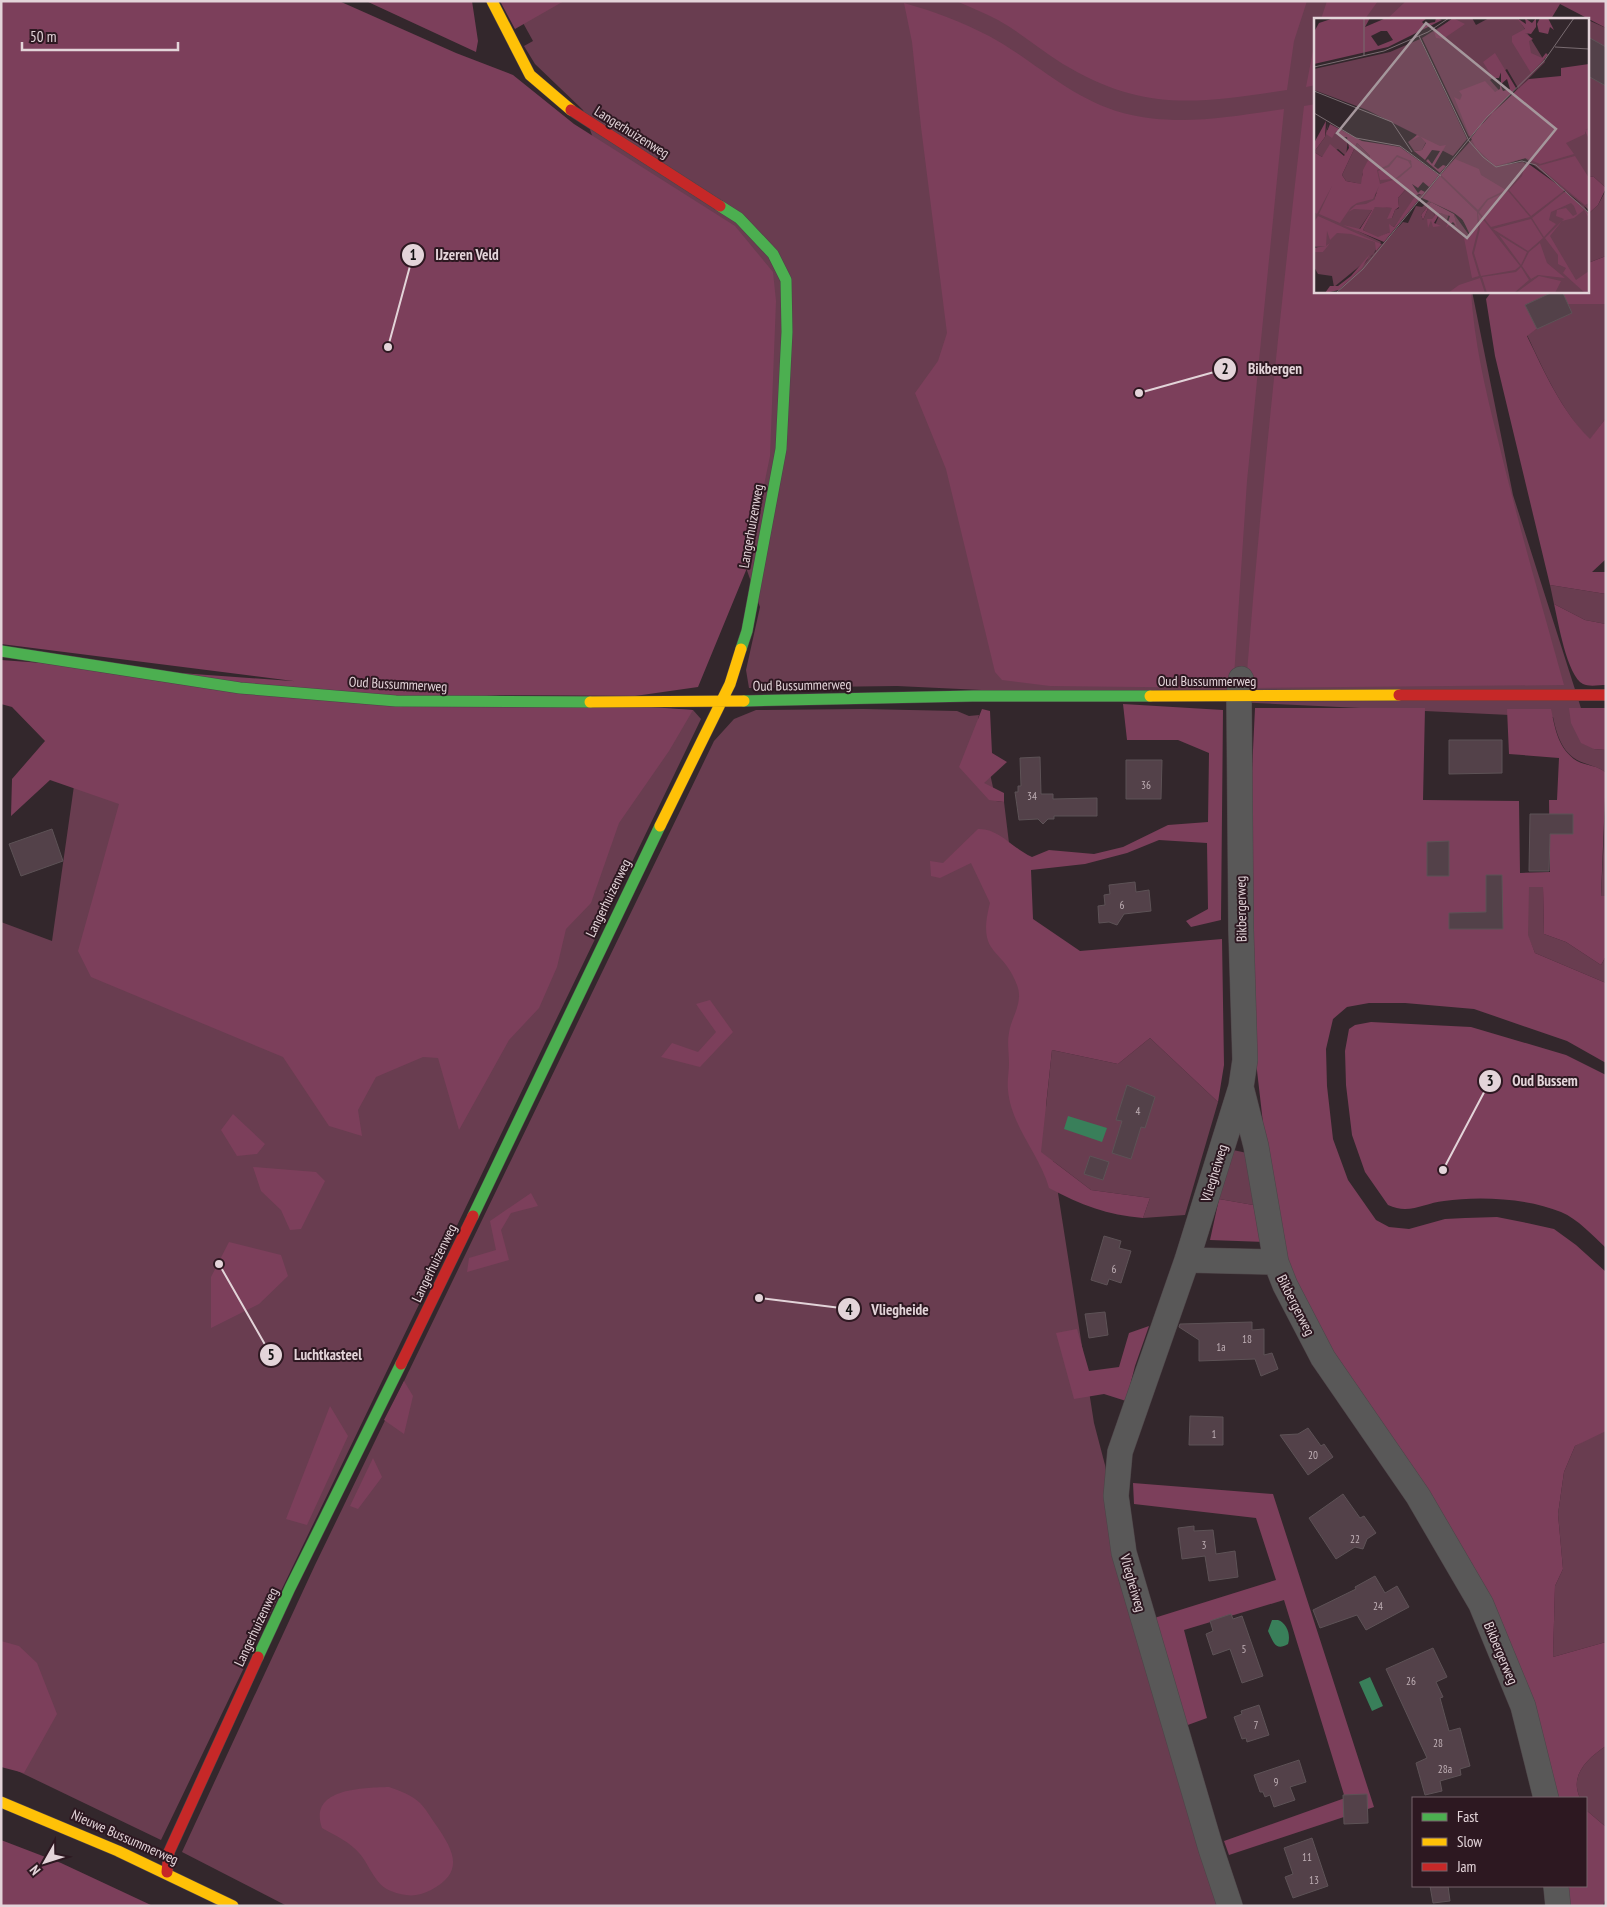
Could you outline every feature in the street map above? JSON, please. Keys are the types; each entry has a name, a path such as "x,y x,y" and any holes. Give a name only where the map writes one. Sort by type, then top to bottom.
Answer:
{"street":[{"name":"Langerhuizenweg","path":"167,1872 169,1852 290,1588 425,1316 606,935 730,684 747,631 781,449 787,332 786,280 773,254 739,218 575,113 530,75 492,1"},
{"name":"Oud Bussummerweg","path":"1,651 240,688 396,701 520,703 722,701 1240,688 1606,695"},
{"name":"Bikbergerweg","path":"1240,688 1241,930 1245,1060 1241,1087 1256,1146 1276,1262 1285,1285 1323,1358 1418,1496 1481,1604 1523,1706 1546,1797"},
{"name":"Vliegheiweg","path":"1230,1906 1124,1553 1116,1496 1120,1452 1187,1260 1241,1087"},
{"path":"1187,1260 1276,1262"},
{"name":"Nieuwe Bussummerweg","path":"1,1802 64,1826 167,1872 233,1906"},
{"path":"1556,1887 1558,1906"}],"shaded area":[{"path":"1,1 339,1 456,53 513,75 574,124 735,226 773,272 776,301 770,456 747,568 698,687 635,696 395,694 1,644"},
{"path":"366,1 472,1 478,41 476,52"},
{"path":"500,1 564,1 515,29"},
{"path":"511,1 1535,1 1530,18 1314,18 1314,292 1472,292 1513,495 1594,749 1606,750 1606,773 1571,756 1559,738 1553,717 897,686 749,688 746,670 760,607 583,110 535,64 524,46 533,41"},
{"path":"956,1 1307,1 1294,41 1287,90 1228,98 1176,100 1151,98 1125,92 1098,82 1070,68 998,20"},
{"path":"1327,1 1378,1 1366,18 1321,18"},
{"path":"1406,1 1606,1 1606,28 1560,4 1552,18 1388,18"},
{"path":"904,3 947,17 989,36 1087,99 1123,113 1143,117 1183,120 1284,109 1247,481 1234,676 1230,688 1050,686 1002,680 995,672 946,469 915,393 938,361 947,333 912,42"},
{"path":"1590,21 1606,28 1606,188 1594,177 1590,176"},
{"path":"1314,45 1314,85 1306,87"},
{"path":"1314,104 1314,292 1471,292 1477,346 1488,400 1521,530 1564,685 1250,688 1247,672 1259,530 1304,106"},
{"path":"1590,176 1594,177 1606,188 1598,205 1590,212"},
{"path":"1606,190 1606,256 1590,262 1590,212 1598,205"},
{"path":"1606,256 1606,304 1552,304 1537,314 1538,328 1527,336 1562,403 1570,416 1590,439 1606,418 1606,559 1592,572 1606,572 1606,594 1550,585 1495,356 1486,299 1491,292 1590,292 1590,262"},
{"path":"1552,304 1606,304 1606,418 1590,440 1562,404 1527,335 1538,328 1537,314"},
{"path":"1550,585 1606,594 1606,624 1585,620 1554,604"},
{"path":"1554,604 1585,620 1606,624 1606,685 1585,685 1577,679 1572,671 1564,647"},
{"path":"1,660 693,710 669,751 619,823 591,903 566,929 557,967 539,1008 509,1040 459,1130 438,1058 423,1057 376,1077 358,1110 362,1136 329,1126 283,1057 91,977 78,951 119,804 50,780 11,816 12,779 45,741 12,707 1,704"},
{"path":"89,680 693,710 701,719 161,1840 1,1763 1,922 52,941"},
{"path":"1123,704 1223,710 1221,920 1191,927 1186,921 1208,909 1207,843 1159,840 1127,853 1085,864 1031,870 1033,919 1080,951 1222,939 1224,1065 1218,1102 1150,1038 1118,1064 1052,1050 1041,1152 1091,1190 1150,1198 1143,1218 1130,1217 1094,1208 1049,1188 1045,1176 1014,1116 1010,1103 1008,1087 1008,1036 1018,1004 1019,992 1011,972 993,950 986,933 990,903 971,863 940,878 931,876 930,861 943,863 978,829 999,835 1032,857 1049,850 1094,854 1123,847 1168,825 1208,822 1209,753 1178,740 1127,740"},
{"path":"1255,708 1425,708 1423,800 1519,801 1520,873 1550,872 1549,800 1557,800 1559,758 1509,754 1507,709 1551,709 1558,738 1565,750 1577,761 1599,768 1606,773 1601,896 1606,896 1606,956 1601,965 1566,942 1544,934 1543,887 1529,887 1528,935 1535,953 1606,983 1606,1063 1567,1041 1474,1009 1405,1003 1369,1003 1347,1007 1333,1019 1326,1049 1327,1086 1333,1139 1348,1180 1376,1220 1389,1227 1409,1229 1445,1219 1497,1217 1554,1229 1576,1245 1606,1272 1606,1431 1575,1446 1564,1472 1558,1514 1563,1569 1555,1586 1553,1657 1606,1642 1606,1746 1582,1768 1577,1782 1580,1797 1553,1797 1528,1704 1309,1317 1283,1253 1267,1158 1255,1053 1247,876"},
{"path":"1569,708 1606,708 1606,750 1594,749 1581,743 1571,723"},
{"path":"863,709 957,711 969,716 979,715 978,719 996,801 1004,802 1009,843 1005,840 1046,1107 1052,1050 1118,1064 1150,1038 1218,1102 1185,1215 1143,1218 1150,1198 1091,1190 1053,1161 1094,1423 1105,1465 1112,1506 1222,1906 287,1906 182,1852 315,1565 714,741 734,719 756,710"},
{"path":"982,709 990,711 992,753 1007,762 984,783 1004,793 1004,802 989,800 959,767"},
{"path":"1606,796 1606,896 1601,896"},
{"path":"1506,886 1543,887 1544,934 1566,942 1601,965 1606,956 1606,983 1535,953"},
{"path":"710,1000 733,1032 700,1067 661,1057 672,1043 698,1052 716,1032 696,1004"},
{"path":"1371,1022 1471,1027 1566,1055 1606,1075 1606,1248 1585,1228 1567,1215 1548,1207 1534,1204 1503,1199 1457,1199 1410,1209 1396,1208 1388,1205 1365,1172 1352,1135 1346,1085 1345,1051 1349,1029 1355,1025"},
{"path":"233,1114 265,1144 257,1154 237,1156 221,1130"},
{"path":"1068,1116 1107,1128 1102,1142 1064,1129"},
{"path":"1233,1150 1247,1153 1259,1206 1219,1199"},
{"path":"253,1167 316,1172 325,1181 301,1229 290,1230 281,1210 261,1191"},
{"path":"531,1193 538,1206 511,1213 501,1230 509,1260 467,1272 469,1258 496,1250 490,1221"},
{"path":"1219,1199 1259,1206 1265,1242 1210,1240"},
{"path":"229,1242 281,1255 288,1276 259,1304 211,1328 211,1277"},
{"path":"1149,1326 1135,1366 1126,1401 1104,1394 1074,1399 1056,1333 1077,1329 1089,1371 1119,1367 1129,1333"},
{"path":"404,1381 413,1396 404,1434 384,1420"},
{"path":"330,1406 348,1436 307,1525 286,1519"},
{"path":"1601,1431 1606,1431 1606,1642 1553,1657 1555,1586 1563,1569 1558,1514 1564,1472 1575,1446"},
{"path":"373,1458 382,1477 358,1509 350,1506"},
{"path":"1133,1483 1273,1494 1374,1807 1229,1855 1224,1841 1345,1798 1284,1600 1184,1630 1207,1718 1185,1726 1151,1619 1276,1580 1256,1518 1134,1504"},
{"path":"1272,1620 1278,1620 1288,1630 1288,1644 1280,1647 1273,1642 1268,1631"},
{"path":"1,1641 19,1646 37,1663 57,1714 24,1773 1,1767"},
{"path":"1370,1677 1383,1706 1372,1711 1359,1682"},
{"path":"1606,1746 1606,1827 1587,1811 1587,1797 1580,1797 1577,1790 1577,1782 1582,1768"},
{"path":"389,1787 410,1795 420,1803 448,1844 451,1852 453,1860 449,1876 442,1883 421,1894 402,1894 385,1888 352,1846 322,1828 320,1815 323,1805 330,1798 353,1790"},
{"path":"1587,1811 1606,1827 1606,1897 1603,1906 1565,1906 1564,1887 1587,1887"},
{"path":"1,1840 61,1863 153,1906 1,1906"}],"building":[{"path":"1590,38 1606,47 1606,86 1590,77"},
{"path":"1553,292 1562,292 1572,313 1537,329 1525,305"},
{"path":"1449,740 1502,740 1502,773 1449,774"},
{"path":"1040,757 1041,794 1053,794 1053,799 1097,798 1097,816 1054,816 1054,819 1048,819 1043,824 1038,819 1019,820 1015,792 1018,792 1018,786 1021,786 1020,758"},
{"path":"1126,760 1162,760 1161,799 1126,799"},
{"path":"1530,814 1573,814 1573,834 1550,834 1549,871 1529,871"},
{"path":"52,829 63,861 21,876 9,844"},
{"path":"1449,841 1449,876 1427,876 1427,842"},
{"path":"1486,875 1502,875 1503,929 1449,929 1449,913 1486,912"},
{"path":"1135,882 1136,892 1149,890 1151,911 1124,914 1117,925 1109,922 1099,923 1098,906 1105,905 1104,895 1110,894 1109,885"},
{"path":"1127,1085 1155,1097 1145,1128 1141,1127 1131,1159 1112,1153 1122,1121 1116,1120"},
{"path":"1090,1156 1109,1162 1103,1180 1084,1174"},
{"path":"1104,1236 1121,1241 1119,1248 1131,1251 1121,1283 1109,1279 1107,1285 1091,1280"},
{"path":"1105,1312 1108,1335 1089,1338 1085,1314"},
{"path":"1252,1322 1252,1330 1264,1329 1264,1355 1272,1353 1278,1369 1261,1376 1255,1359 1199,1361 1199,1340 1179,1327 1180,1324"},
{"path":"1190,1416 1223,1417 1223,1445 1189,1445"},
{"path":"1308,1428 1321,1446 1324,1444 1333,1457 1308,1475 1280,1435 1298,1434"},
{"path":"1343,1494 1360,1518 1364,1516 1376,1533 1367,1539 1363,1549 1355,1547 1336,1559 1309,1518"},
{"path":"1194,1526 1194,1531 1213,1530 1216,1554 1235,1551 1238,1577 1209,1581 1205,1556 1182,1559 1178,1528"},
{"path":"1375,1576 1385,1593 1397,1586 1409,1607 1366,1630 1357,1615 1320,1628 1313,1610 1356,1589 1355,1587"},
{"path":"1231,1614 1233,1619 1242,1616 1263,1676 1242,1683 1230,1649 1213,1655 1206,1634 1213,1631 1210,1621"},
{"path":"1433,1648 1447,1677 1436,1682 1443,1697 1440,1698 1449,1731 1460,1728 1470,1766 1460,1769 1461,1775 1440,1781 1442,1791 1425,1795 1416,1763 1427,1758 1386,1669"},
{"path":"1259,1705 1269,1735 1247,1742 1246,1738 1242,1739 1234,1717 1242,1714 1241,1711"},
{"path":"1299,1760 1306,1782 1290,1787 1295,1800 1274,1807 1270,1795 1265,1797 1263,1792 1260,1792 1254,1775"},
{"path":"1367,1794 1368,1823 1344,1824 1343,1795"},
{"path":"1312,1838 1328,1886 1293,1898 1285,1877 1293,1874 1284,1848"},
{"path":"1430,1887 1448,1887 1450,1901 1433,1903"}],"traffic: fast":[{"path":"720,206 739,218 773,254 786,280 787,332 781,449 747,631 741,649"},
{"path":"1,651 240,688 396,701 590,702"},
{"path":"744,701 973,696 1150,696"},
{"path":"473,1216 660,826"},
{"path":"258,1657 290,1588 401,1364"}],"traffic: slow":[{"path":"492,1 530,75 571,110"},
{"path":"660,826 730,684 741,649"},
{"path":"1150,696 1399,695"},
{"path":"590,702 744,701"},
{"path":"1,1802 118,1851 233,1906"}],"traffic: jam":[{"path":"571,110 720,206"},
{"path":"1399,695 1606,695"},
{"path":"401,1364 473,1216"},
{"path":"167,1872 169,1852 258,1657"}],"place":[{"name":"IJzeren Veld","path":"388,347"},
{"name":"Bikbergen","path":"1139,393"},
{"name":"Oud Bussem","path":"1443,1170"},
{"name":"Luchtkasteel","path":"219,1264"},
{"name":"Vliegheide","path":"759,1298"}]}
